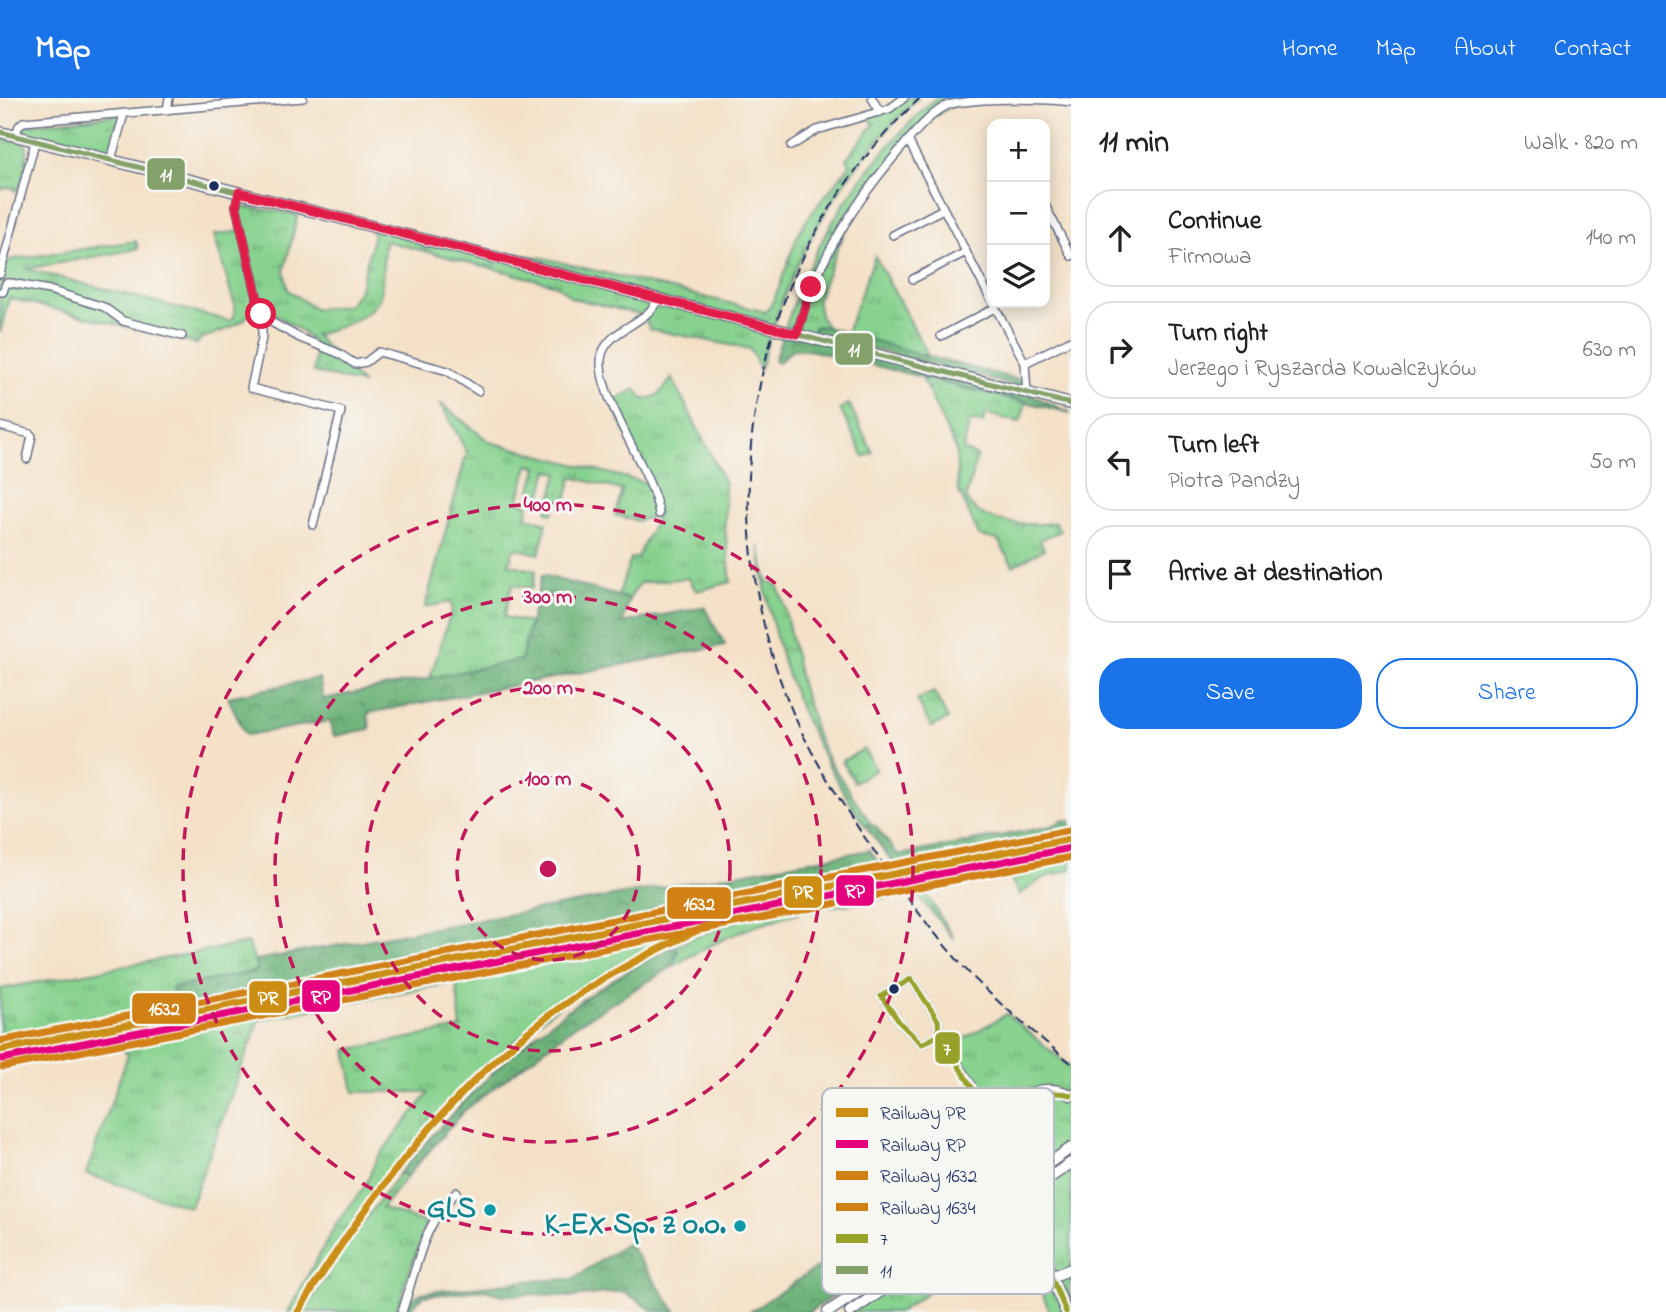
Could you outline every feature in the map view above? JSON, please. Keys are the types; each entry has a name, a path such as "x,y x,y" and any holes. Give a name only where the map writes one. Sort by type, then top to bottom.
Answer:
{"main road":[{"path":"0,132 1071,404"},
{"path":"1054,1159 1071,1148"},
{"path":"1054,1175 1071,1163"},
{"path":"1054,1276 1071,1269"},
{"path":"1054,1284 1066,1312"},
{"path":"828,1312 855,1294"},
{"path":"850,1312 877,1294"}],"street":[{"path":"167,110 169,98"},
{"path":"15,136 23,122 303,98"},
{"path":"872,98 880,112"},
{"path":"791,146 817,130 880,112 904,98"},
{"path":"794,334 808,295 839,233 877,178 908,140 937,111 955,102 970,100 1030,99 1071,102"},
{"path":"111,160 124,114"},
{"path":"908,140 987,292"},
{"path":"0,274 35,142"},
{"path":"239,192 236,206 262,317 261,338 251,388 341,411 313,526"},
{"path":"893,236 943,209"},
{"path":"1050,215 1071,256"},
{"path":"913,279 966,252"},
{"path":"0,292 3,292 6,283 11,282 49,290 104,307 123,321 182,336"},
{"path":"658,299 654,307 612,340 603,351 600,365 604,384 650,485 659,514"},
{"path":"941,336 987,308"},
{"path":"995,308 1025,363 1027,393"},
{"path":"262,317 300,338 338,352 355,364 366,362 379,352 448,371 478,391"},
{"path":"1025,363 1071,340"},
{"path":"0,426 32,436 27,459"},
{"path":"939,1035 922,1044 900,1023 881,996 911,979 938,1020 939,1035 972,1088"},
{"path":"402,1312 429,1228 436,1214 457,1192"}],"green space":[{"path":"904,98 918,98 863,158 820,222 786,292 760,369 750,349 650,329 643,315 572,298 557,285 385,241 380,296 376,303 362,316 315,335 362,384 314,372 313,343 286,321 261,309 255,309 237,324 200,339 197,344 9,298 0,333 0,274 3,261 136,241 138,249 26,269 230,321 234,317 235,307 214,235 241,231 236,206 298,214 284,271 288,290 315,309 349,305 360,289 374,233 370,231 373,226 484,250 543,258 766,312 775,297 805,222 850,165 847,158 874,124 867,116"},
{"path":"935,98 970,100 962,101 927,120 852,213 817,299 820,316 827,327 817,326 813,338 784,331 810,264 844,204 885,150"},
{"path":"124,114 109,154 20,134 19,126"},
{"path":"0,136 25,143 27,148 24,173 17,190 14,191 14,187 0,189"},
{"path":"875,256 929,357 846,333"},
{"path":"814,327 827,327 1028,382 1028,389 813,334"},
{"path":"784,331 1027,393 1071,413 814,351 793,349 778,363 774,361"},
{"path":"672,378 725,483 725,528 731,582 696,591 689,578 640,583 629,599 618,596 631,558 637,558 658,515 637,521 615,515 622,490 572,477 565,503 556,501 552,514 547,512 558,473 548,470 541,497 530,494 537,467 528,465 518,502 529,505 526,517 547,523 539,554 514,548 509,564 536,571 532,588 512,585 504,617 530,623 521,660 430,678 452,609 451,602 425,607 467,452 440,403 490,442 650,484 611,402 636,389 643,399 653,397 660,393"},
{"path":"922,378 1026,403 1020,422 986,414 983,423 969,423 963,450 977,456 966,498 981,513 1006,522 1055,522 1060,531 1040,540 1044,549 1013,566 998,540 979,536 958,489 956,450"},
{"path":"849,404 873,453 864,457 840,409"},
{"path":"759,546 767,581 777,585 783,600 814,730 829,761 871,824 865,825 844,792 808,726 794,692 772,622"},
{"path":"542,575 629,599 622,623 704,607 725,645 368,713 370,729 334,736 330,721 247,735 228,697 319,678 323,699 521,660"},
{"path":"934,692 948,719 931,727 917,700"},
{"path":"864,749 876,770 854,782 842,761"},
{"path":"1064,820 1070,821 1070,836 898,869 865,825 876,827 900,855 1052,826"},
{"path":"1071,848 1071,869 1043,878 1020,894 1003,868 926,884 925,892 954,939 905,880"},
{"path":"870,850 884,872 180,1012 172,988 257,971 256,960"},
{"path":"893,883 900,892 891,896 785,916 725,938 670,968 678,954 675,948 671,948 725,925 836,894"},
{"path":"747,904 747,908 692,929 591,984 545,1017 502,1053 422,1135 385,1181 337,1245 295,1312 288,1312 336,1224 365,1186 377,1158 428,1094 354,1092 346,1050 461,1028 456,982 259,1020 190,1207 86,1174 128,1055 115,1041 0,1063 0,1052"},
{"path":"248,943 258,971 172,988 180,1012 0,1047 0,989"},
{"path":"671,948 678,950 670,968 576,1025 465,1110 407,1176 400,1173 460,1105 523,1045 592,993"},
{"path":"1007,1014 1071,1068 1071,1142 1054,1157 1054,1088 973,1088 948,1048"},
{"path":"1071,1163 1071,1281 1068,1290 1071,1312 1050,1312 1042,1294 1054,1294 1054,1175"},
{"path":"400,1173 407,1176 382,1208 426,1223 396,1312 305,1312 339,1254"},
{"path":"628,1243 676,1312 653,1311 623,1291 572,1297 504,1295 484,1290 423,1296 406,1312 402,1312 405,1304 421,1293 526,1281 572,1279"},
{"path":"822,1264 822,1294 836,1294 809,1312 750,1312"},
{"path":"877,1294 925,1294 899,1312 850,1312"}],"railway":[{"path":"920,98 864,159 819,226 785,298 762,374 750,453 750,534 761,614 785,693 801,730 830,784 863,835 955,958 1006,1009 1071,1063"}],"rail line":[{"name":"1632","path":"0,1041 1069,830"},
{"name":"PR","path":"0,1050 1071,839"},
{"name":"RP","path":"2,1059 1071,848"},
{"name":"1634","path":"3,1067 1071,857"},
{"name":"PR","path":"298,1312 392,1174 466,1089 506,1051 549,1015 595,984 722,919"}],"transit line":[{"name":"11","path":"0,132 1071,404"},
{"name":"7","path":"911,979 938,1020 939,1035 972,1088"},
{"name":"7","path":"911,979 881,996 900,1023 922,1044 939,1035"},
{"name":"7","path":"1054,1093 1071,1095"},
{"name":"7","path":"1054,1283 1066,1312"}],"place":[{"name":"GLS","path":"490,1210"},
{"name":"K-EX Sp. z o.o.","path":"740,1226"}],"route":[{"path":"261,314 236,206 239,192 797,334 811,287"}]}
